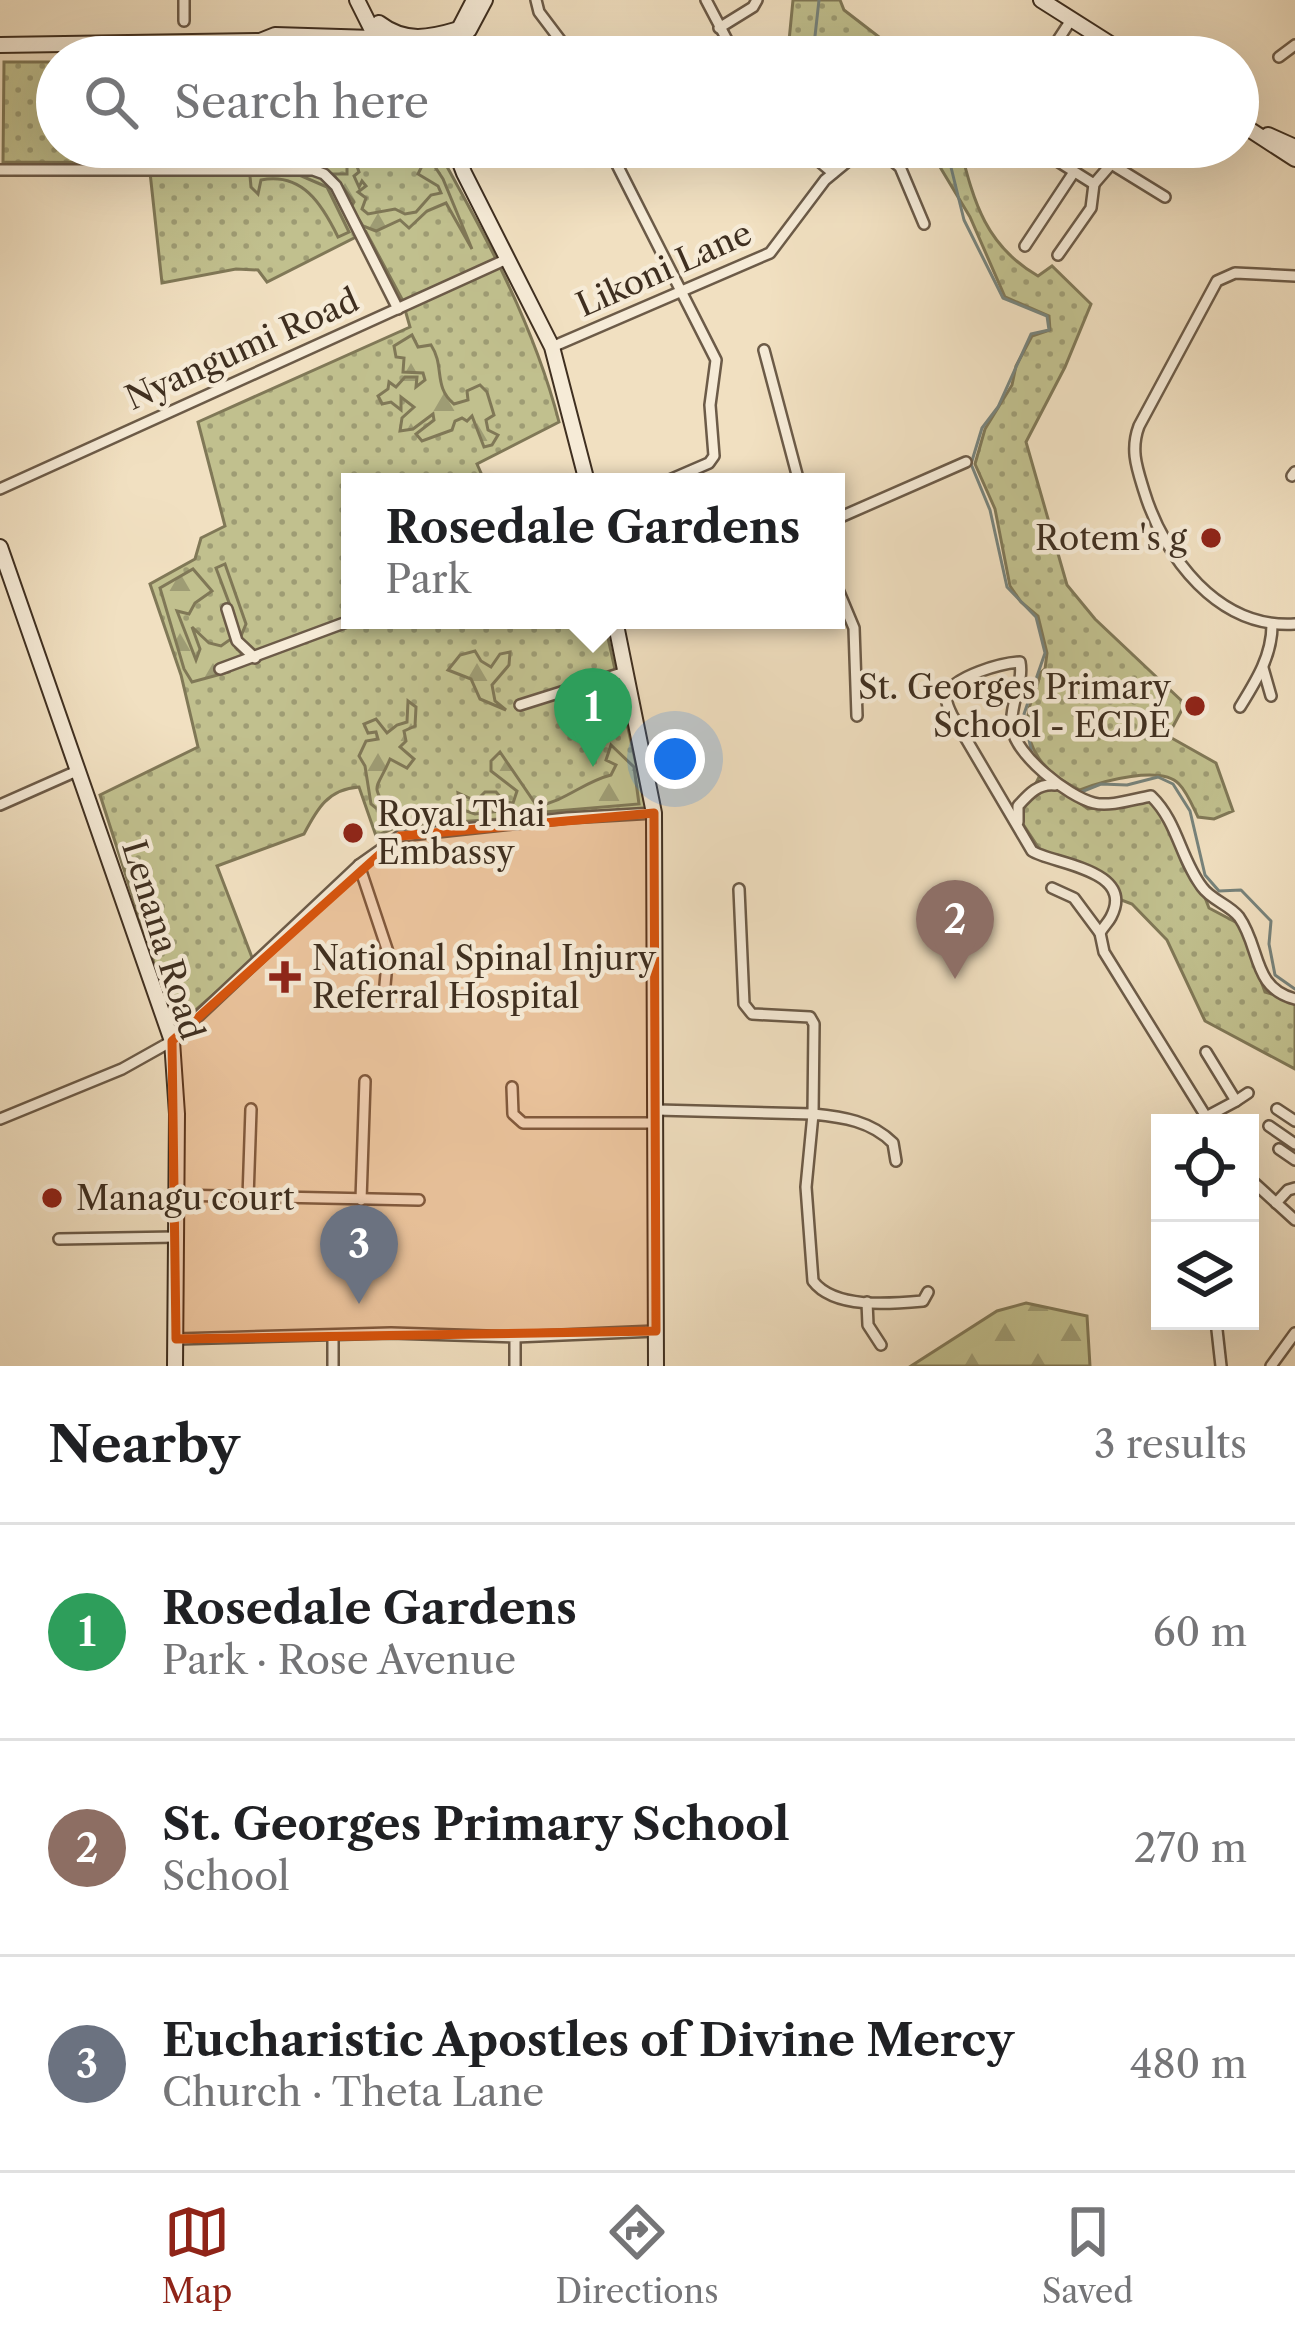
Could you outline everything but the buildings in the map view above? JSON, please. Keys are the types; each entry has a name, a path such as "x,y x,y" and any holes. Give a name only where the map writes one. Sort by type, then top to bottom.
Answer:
{"main road":[{"path":"357,0 377,36"},
{"path":"367,0 378,36"},
{"path":"448,36 459,29 474,0"},
{"path":"463,36 485,0"},
{"path":"1041,0 1097,36"},
{"path":"430,36 459,29"},
{"path":"0,45 36,44"},
{"path":"1259,131 1295,147"},
{"path":"1259,135 1295,159"},
{"path":"462,168 552,347 585,473"},
{"name":"Lenana Road","path":"0,547 172,1041 175,1366"},
{"path":"617,629 654,813 656,1366"}],"street":[{"path":"184,0 184,21"},
{"path":"536,0 539,13 557,36"},
{"path":"706,0 724,36"},
{"path":"719,28 758,0"},
{"path":"1060,36 1071,20"},
{"path":"1279,57 1295,45"},
{"path":"0,170 155,168"},
{"path":"247,168 324,173 337,186 398,309"},
{"path":"619,168 716,360 710,405 716,447 709,463 686,473"},
{"path":"827,168 833,173"},
{"name":"Likoni Lane","path":"552,347 770,254 839,168"},
{"path":"900,168 924,224"},
{"path":"1068,168 1094,184"},
{"path":"1058,255 1091,208 1094,184 1110,168"},
{"path":"1118,168 1165,197"},
{"path":"1025,245 1074,172"},
{"name":"Nyangumi Road","path":"0,489 507,259"},
{"path":"1295,276 1235,273 1217,281 1139,427 1133,448 1153,521 1166,548 1198,586 1252,619 1272,625 1295,624"},
{"path":"764,350 797,473"},
{"path":"845,515 965,462"},
{"path":"845,606 854,628 857,716"},
{"path":"227,609 237,640 255,658"},
{"path":"220,669 341,624"},
{"path":"1240,707 1263,668 1273,640 1272,625"},
{"path":"1100,933 1112,915 1113,898 1106,884 1082,866 1038,856 952,715 946,700 960,682 999,664 1020,662 1022,674 1011,712 1013,735 1057,785 1097,805 1150,796 1167,811 1203,889 1239,916 1266,985 1295,999"},
{"path":"1263,668 1271,696"},
{"path":"520,705 626,672"},
{"path":"0,805 79,770"},
{"path":"1018,827 1018,806 1029,794 1044,784 1057,785"},
{"path":"0,1119 122,1069 172,1041 358,865 400,836 654,813"},
{"path":"358,865 388,952 384,996"},
{"path":"1052,888 1073,898 1100,933 1104,952 1204,1114"},
{"path":"739,889 744,1004 752,1014 810,1017 814,1024 806,1187 813,1281 823,1291 867,1302 922,1301 928,1292"},
{"path":"1206,1052 1236,1101"},
{"path":"1207,1083 1220,1074"},
{"path":"361,1200 365,1081"},
{"path":"512,1087 513,1114 524,1123 813,1114 850,1119 878,1131 893,1143 896,1161"},
{"path":"1217,1114 1248,1094"},
{"path":"248,1198 250,1109"},
{"path":"1277,1109 1295,1121"},
{"path":"1269,1126 1295,1144"},
{"path":"1279,1149 1295,1160"},
{"path":"1276,1203 1295,1188"},
{"path":"1259,1193 1295,1220"},
{"path":"176,1195 419,1201"},
{"path":"59,1239 176,1237"},
{"path":"867,1302 868,1325 881,1345"},
{"path":"1217,1330 1221,1366"},
{"path":"176,1339 656,1331"},
{"path":"1271,1366 1295,1333"},
{"path":"333,1336 333,1366"},
{"path":"515,1336 515,1366"}],"highlighted area":[{"path":"654,813 656,1331 176,1339 172,1041 400,836"}],"green space":[{"path":"793,0 840,0 844,10 878,36 789,36"},
{"path":"4,62 36,62 36,162 3,162"},
{"path":"150,168 447,168 522,315 559,422 477,464 481,473 341,473 341,629 606,629 646,809 399,826 376,836 359,787 339,792 319,809 304,834 217,866 253,960 175,1028 100,795 198,747 181,675 150,584 195,559 201,538 225,526 198,422 410,327 402,299 366,232 267,282 258,270 236,269 162,283"},
{"path":"358,168 354,176 359,187 362,181 366,186 358,192 366,198 362,209 368,214 395,209 405,214 416,212 431,195 441,193 418,174 421,168 436,168 472,249 446,203 427,211 409,228 400,220 376,231 363,226 351,207 354,202 333,174"},
{"path":"941,168 966,168 977,205 994,237 1020,264 1038,276 1052,266 1091,304 1026,442 1067,585 1095,619 1185,704 1168,736 1216,763 1233,811 1214,819 1198,817 1179,784 1159,776 1116,779 1080,790 1047,768 1033,748 1029,709 1047,653 1038,616 1010,586 995,509 975,464 985,429 1012,385 1032,336 1050,330 1049,316 1005,297 970,217"},
{"path":"297,174 327,187 349,232 338,237 309,193 288,181 261,180 258,194 250,176"},
{"path":"412,335 418,347 431,345 444,391 454,404 468,400 467,391 480,385 487,392 494,415 486,420 488,430 498,435 492,445 484,447 472,416 422,441 416,434 434,420 433,414 413,429 400,431 402,418 414,407 401,397 401,410 391,402 382,404 378,396 389,382 396,387 405,377 417,377 416,387 425,380 423,373 403,372 404,358 396,357 394,346"},
{"path":"225,564 246,624 236,648 243,655 227,663 229,672 192,682 160,588 193,569 212,591 189,614 177,611 196,660 200,649 192,627 209,643 221,646 231,639 234,616 216,568"},
{"path":"475,651 491,667 500,654 510,652 509,665 492,685 495,701 506,710 480,699 471,679 448,670 460,655"},
{"path":"408,701 416,707 415,726 404,731 406,741 400,747 414,759 407,768 390,759 378,783 391,819 400,821 383,827 381,812 371,804 359,756 366,741 378,739 364,724 376,719 387,733 407,722"},
{"path":"611,745 634,767 639,804 509,815 509,810 475,814 460,809 458,793 476,801 485,792 496,792 513,803 517,791 491,771 491,761 500,752 537,806 611,775 616,765 606,760"},
{"path":"1040,775 1088,809 1151,800 1190,859 1209,908 1241,925 1265,992 1295,1001 1295,1069 1205,1021 1167,940 1132,904 1116,898 1095,871 1040,850 1019,818"},
{"path":"1026,1303 1087,1316 1090,1366 911,1366 997,1311"}],"waterway":[{"path":"815,36 819,0"},
{"path":"951,168 964,220 1003,298 1047,316 1049,330 1031,334 998,407 982,428 971,464 990,510 1007,587 1036,617 1045,653 1024,714 1032,755"},
{"path":"1081,792 1101,784 1127,785 1158,777 1173,784 1190,811 1205,875 1219,891 1241,890 1271,921 1269,944 1275,975 1295,989"}],"place":[{"name":"Rotem's g","path":"1211,538"},
{"name":"St. Georges Primary School - ECDE","path":"1195,706"},
{"name":"Rosedale Gardens","path":"593,767"},
{"name":"Royal Thai Embassy","path":"353,833"},
{"name":"National Spinal Injury Referral Hospital","path":"285,977"},
{"name":"St. Georges Primary School","path":"955,979"},
{"name":"Managu court","path":"52,1198"},
{"name":"Eucharistic Apostles of Divine Mercy","path":"359,1304"}]}
